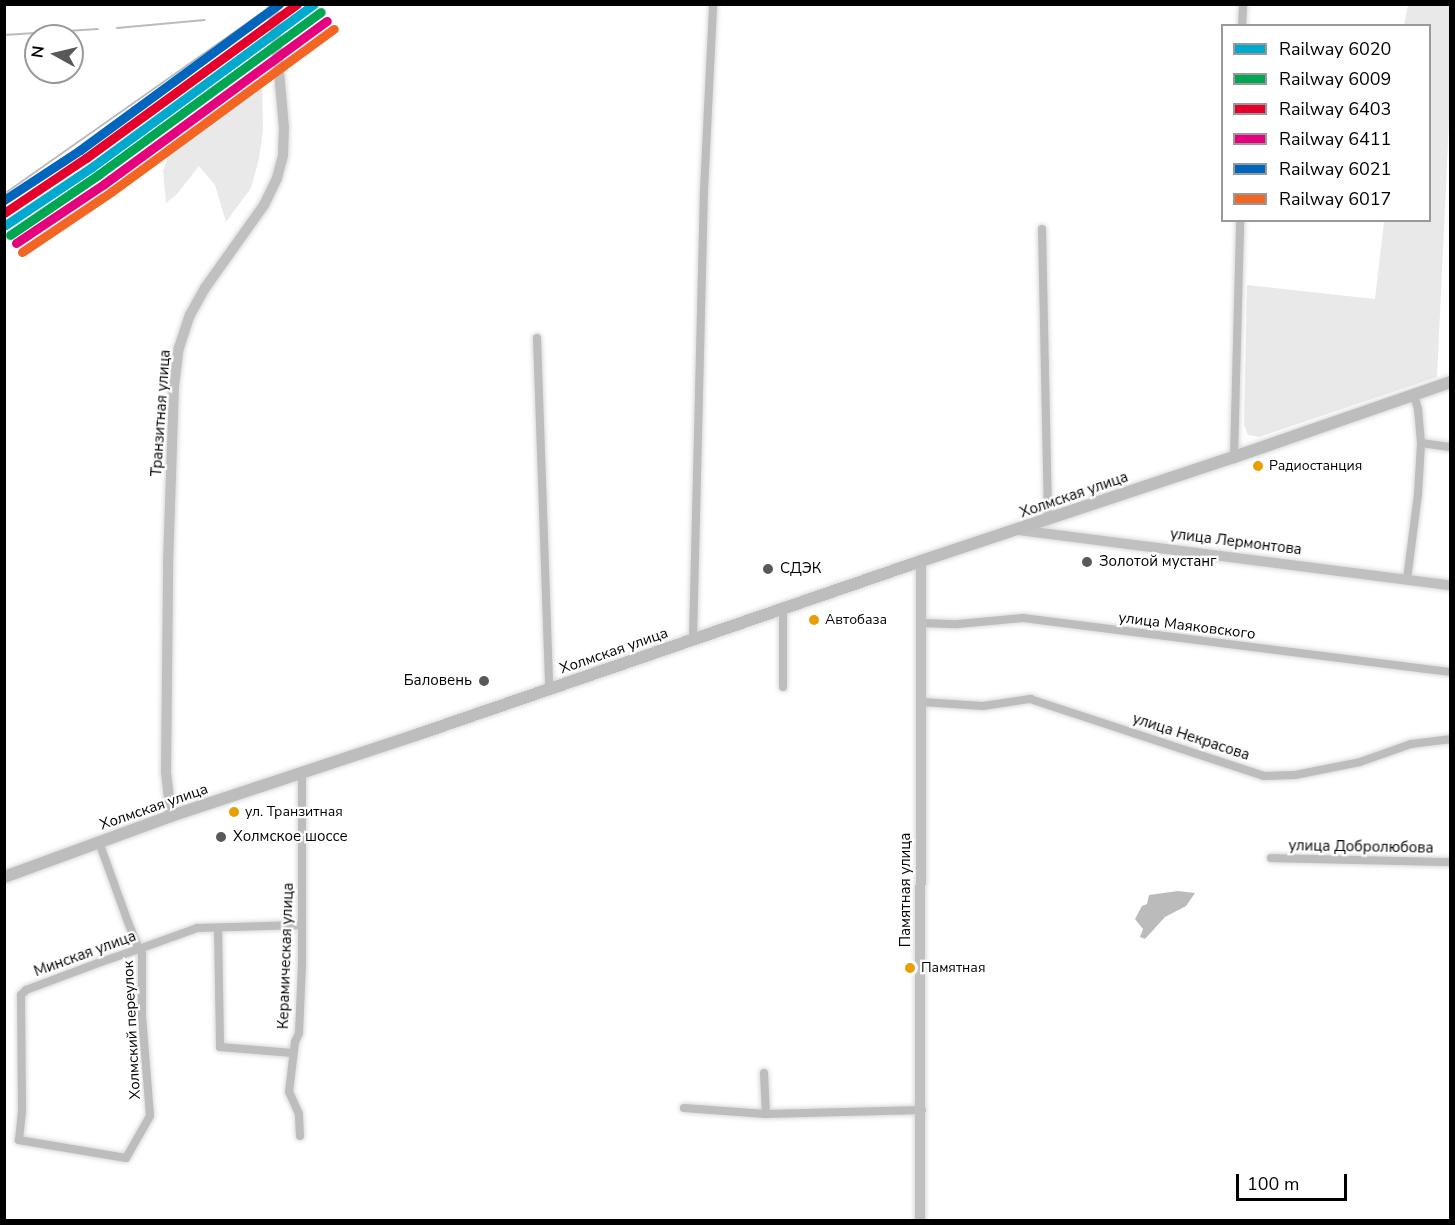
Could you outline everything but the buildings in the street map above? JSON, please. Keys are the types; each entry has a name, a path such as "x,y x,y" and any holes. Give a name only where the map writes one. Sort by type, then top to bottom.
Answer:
{"main road":[{"name":"Холмская улица","path":"4,877 171,816 302,774 1445,384"}],"street":[{"name":"Транзитная улица","path":"171,816 166,772 168,571 174,386 179,348 190,315 205,288 264,205 277,178 283,155 284,128 273,4"},
{"path":"693,639 704,191 713,4"},
{"path":"1242,24 1243,4"},
{"path":"1234,457 1240,222"},
{"path":"1042,229 1048,520"},
{"path":"537,338 549,689"},
{"path":"1407,579 1418,494 1421,443 1418,409 1414,395"},
{"path":"1421,443 1450,447"},
{"name":"улица Лермонтова","path":"1018,530 1450,585"},
{"name":"Памятная улица","path":"920,1221 922,1110 921,561"},
{"path":"783,608 783,687"},
{"name":"улица Маяковского","path":"921,623 958,624 1023,618 1450,672"},
{"name":"улица Некрасова","path":"922,702 983,706 1030,699 1264,776 1295,775 1360,762 1411,744 1450,739"},
{"name":"Керамическая улица","path":"300,1136 299,1114 289,1092 293,1053 299,1033 302,774"},
{"name":"Холмский переулок","path":"19,1140 126,1158 150,1116 142,1016 144,968 99,842"},
{"name":"улица Добролюбова","path":"1271,858 1450,862"},
{"name":"Минская улица","path":"19,1140 22,1110 21,995 26,990 197,928 302,925"},
{"path":"218,928 220,1047 293,1053"},
{"path":"764,1073 766,1114"},
{"path":"684,1108 766,1114 922,1110"}],"shaded area":[{"path":"1408,5 1450,5 1450,100 1437,377 1259,437 1248,435 1244,425 1247,285 1375,299 1384,222 1431,222 1431,24 1404,24"},
{"path":"262,76 263,130 259,159 251,188 226,222 215,185 199,166 177,194 166,203 163,171 171,146"},
{"path":"1178,891 1195,893 1186,906 1165,917 1145,939 1140,937 1143,929 1135,919 1142,906 1147,904 1149,895"}],"waterway":[{"path":"4,194 262,13"},
{"path":"117,28 205,20"},
{"path":"4,35 98,29"}],"rail line":[{"name":"6021","path":"4,200 80,150 279,4"},
{"name":"6403","path":"4,213 86,158 297,4"},
{"name":"6020","path":"4,226 92,167 314,4"},
{"name":"6009","path":"10,235 98,175 321,12"},
{"name":"6411","path":"16,243 104,184 327,21"},
{"name":"6017","path":"22,252 111,192 334,29"}],"place":[{"name":"Радиостанция","path":"1258,466"},
{"name":"Золотой мустанг","path":"1087,562"},
{"name":"СДЭК","path":"768,569"},
{"name":"Автобаза","path":"814,620"},
{"name":"Баловень","path":"484,681"},
{"name":"ул. Транзитная","path":"234,812"},
{"name":"Холмское шоссе","path":"221,837"},
{"name":"Памятная","path":"910,968"}]}
